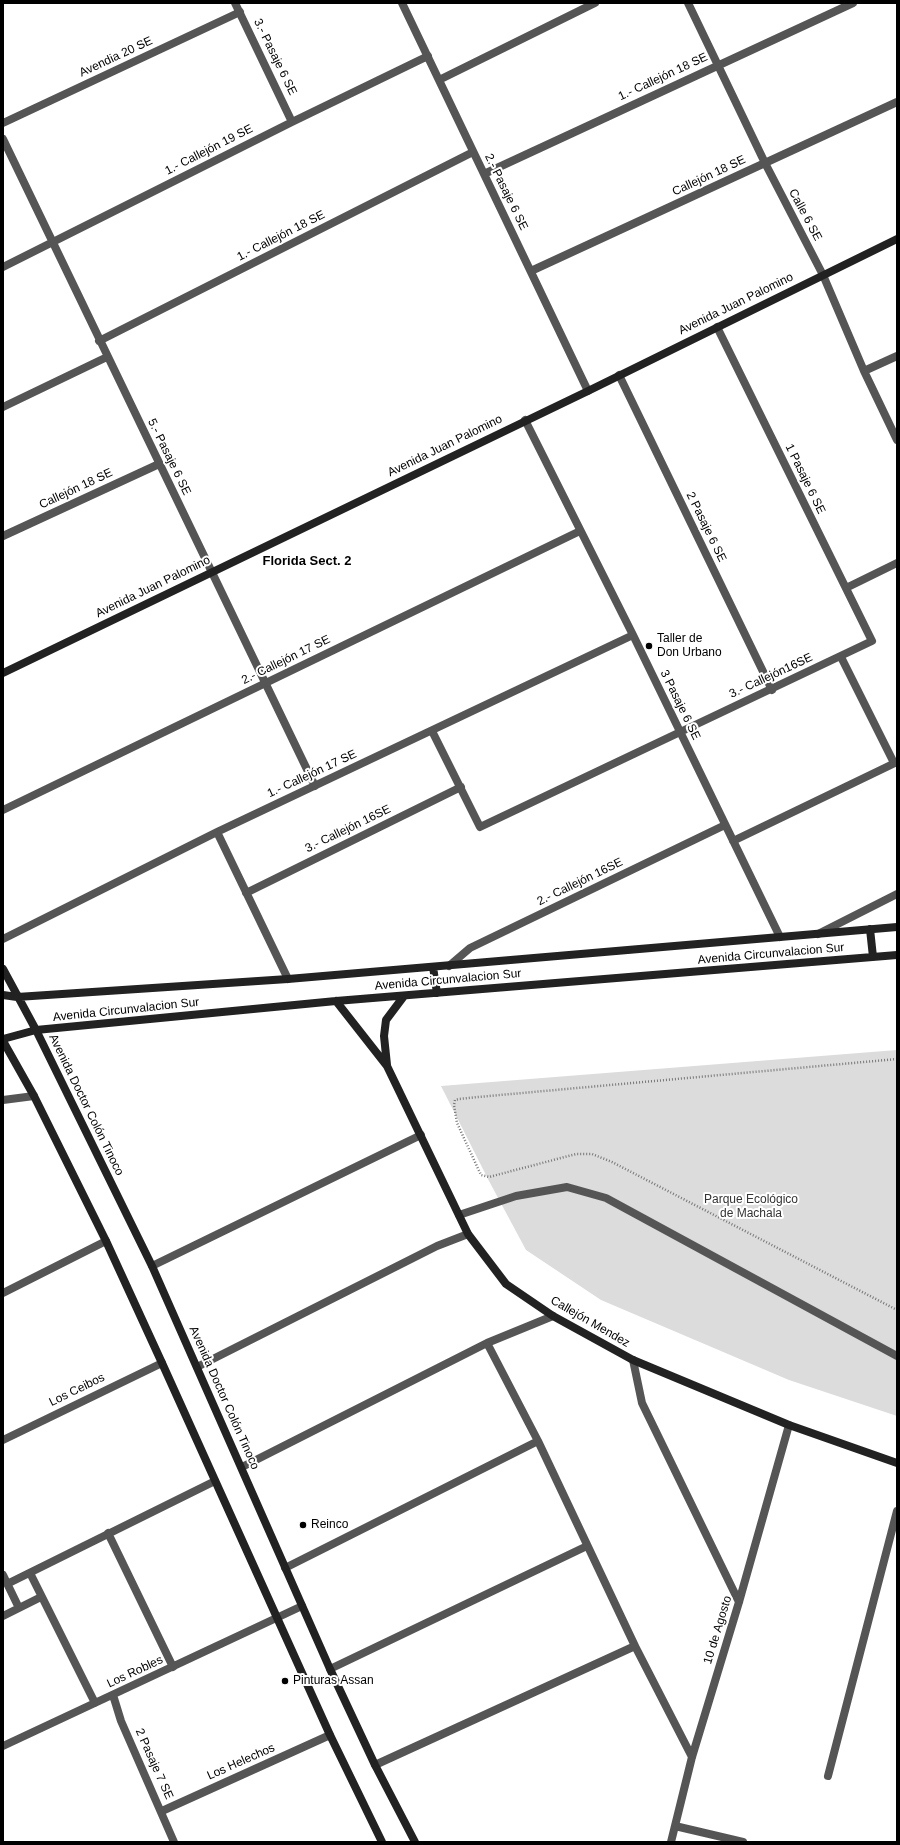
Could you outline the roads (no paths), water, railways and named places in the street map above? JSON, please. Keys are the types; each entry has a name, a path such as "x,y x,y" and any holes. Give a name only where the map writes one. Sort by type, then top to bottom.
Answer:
{"main road":[{"name":"Avenida Juan Palomino","path":"3,674 525,420 588,391 619,374 897,239"},
{"name":"Avenida Circunvalacion Sur","path":"3,995 17,997 288,979 897,927"},
{"path":"870,930 873,957"},
{"name":"Avenida Circunvalacion Sur","path":"3,1040 36,1030 336,1001 897,955"},
{"path":"433,967 437,993"},
{"name":"Avenida Doctor Colón Tinoco","path":"3,969 36,1030 152,1266 330,1669 375,1765 415,1842"},
{"name":"Callejón Mendez","path":"387,1066 384,1036 386,1020 404,996"},
{"name":"Callejón Mendez","path":"336,1001 387,1066 468,1234 506,1284 553,1316 633,1360 789,1425 897,1463"},
{"path":"3,1040 34,1096 106,1242 330,1736 382,1842"}],"street":[{"name":"3.- Pasaje 6 SE","path":"235,3 292,122"},
{"name":"2.- Pasaje 6 SE","path":"402,3 588,391"},
{"path":"439,80 595,3"},
{"name":"Calle 6 SE","path":"688,3 765,163 823,275 864,371 897,440"},
{"name":"1.- Callejón 18 SE","path":"484,174 853,3"},
{"name":"Avendia 20 SE","path":"3,123 240,12"},
{"name":"1.- Callejón 19 SE","path":"3,266 428,56"},
{"name":"Callejón 18 SE","path":"531,271 897,102"},
{"name":"5.- Pasaje 6 SE","path":"3,140 315,786"},
{"name":"1.- Callejón 18 SE","path":"100,341 473,152"},
{"name":"1 Pasaje 6 SE","path":"716,327 872,641"},
{"path":"864,371 897,356"},
{"path":"3,407 107,357"},
{"name":"2 Pasaje 6 SE","path":"619,374 772,690"},
{"name":"3 Pasaje 6 SE","path":"525,420 633,635 780,937"},
{"name":"Callejón 18 SE","path":"3,536 159,464"},
{"name":"2.- Callejón 17 SE","path":"3,810 580,531"},
{"path":"846,588 897,562"},
{"name":"1.- Callejón 17 SE","path":"3,939 217,832 633,635"},
{"name":"3.- Callejón16SE","path":"680,731 772,690 872,641"},
{"path":"733,841 895,762 841,657"},
{"path":"432,730 480,827 680,731"},
{"name":"3.- Callejón 16SE","path":"246,893 460,787"},
{"name":"2.- Callejón 16SE","path":"449,966 470,948 725,825"},
{"path":"217,832 288,979"},
{"path":"818,934 897,894"},
{"path":"3,1100 34,1096"},
{"path":"152,1266 421,1135"},
{"path":"459,1215 516,1196 567,1187 606,1198 897,1356"},
{"path":"197,1367 437,1246 468,1234"},
{"path":"3,1293 106,1242"},
{"path":"242,1467 487,1343 553,1316"},
{"path":"487,1343 538,1441 634,1646 692,1757"},
{"path":"633,1360 642,1403 739,1602"},
{"name":"Los Ceibos","path":"3,1440 162,1363"},
{"name":"10 de Agosto","path":"671,1842 692,1757 739,1602 789,1425"},
{"path":"285,1568 538,1441"},
{"path":"7,1584 215,1481"},
{"path":"828,1776 897,1511"},
{"path":"108,1533 173,1667"},
{"path":"330,1669 586,1546"},
{"path":"30,1573 94,1703"},
{"path":"3,1576 19,1608"},
{"path":"3,1616 41,1597"},
{"name":"Los Robles","path":"3,1746 302,1606"},
{"path":"375,1765 634,1646"},
{"name":"2 Pasaje 7 SE","path":"113,1695 121,1721 162,1811 174,1842"},
{"name":"Los Helechos","path":"162,1811 330,1736"},
{"path":"675,1826 742,1842"}],"place":[{"name":"Taller de Don Urbano","path":"649,646"},
{"name":"Reinco","path":"303,1525"},
{"name":"Pinturas Assan","path":"285,1681"}],"district":[{"name":"Florida Sect. 2","path":"307,561"}],"park label":[{"name":"Parque Ecológico de Machala","path":"751,1207"}]}
